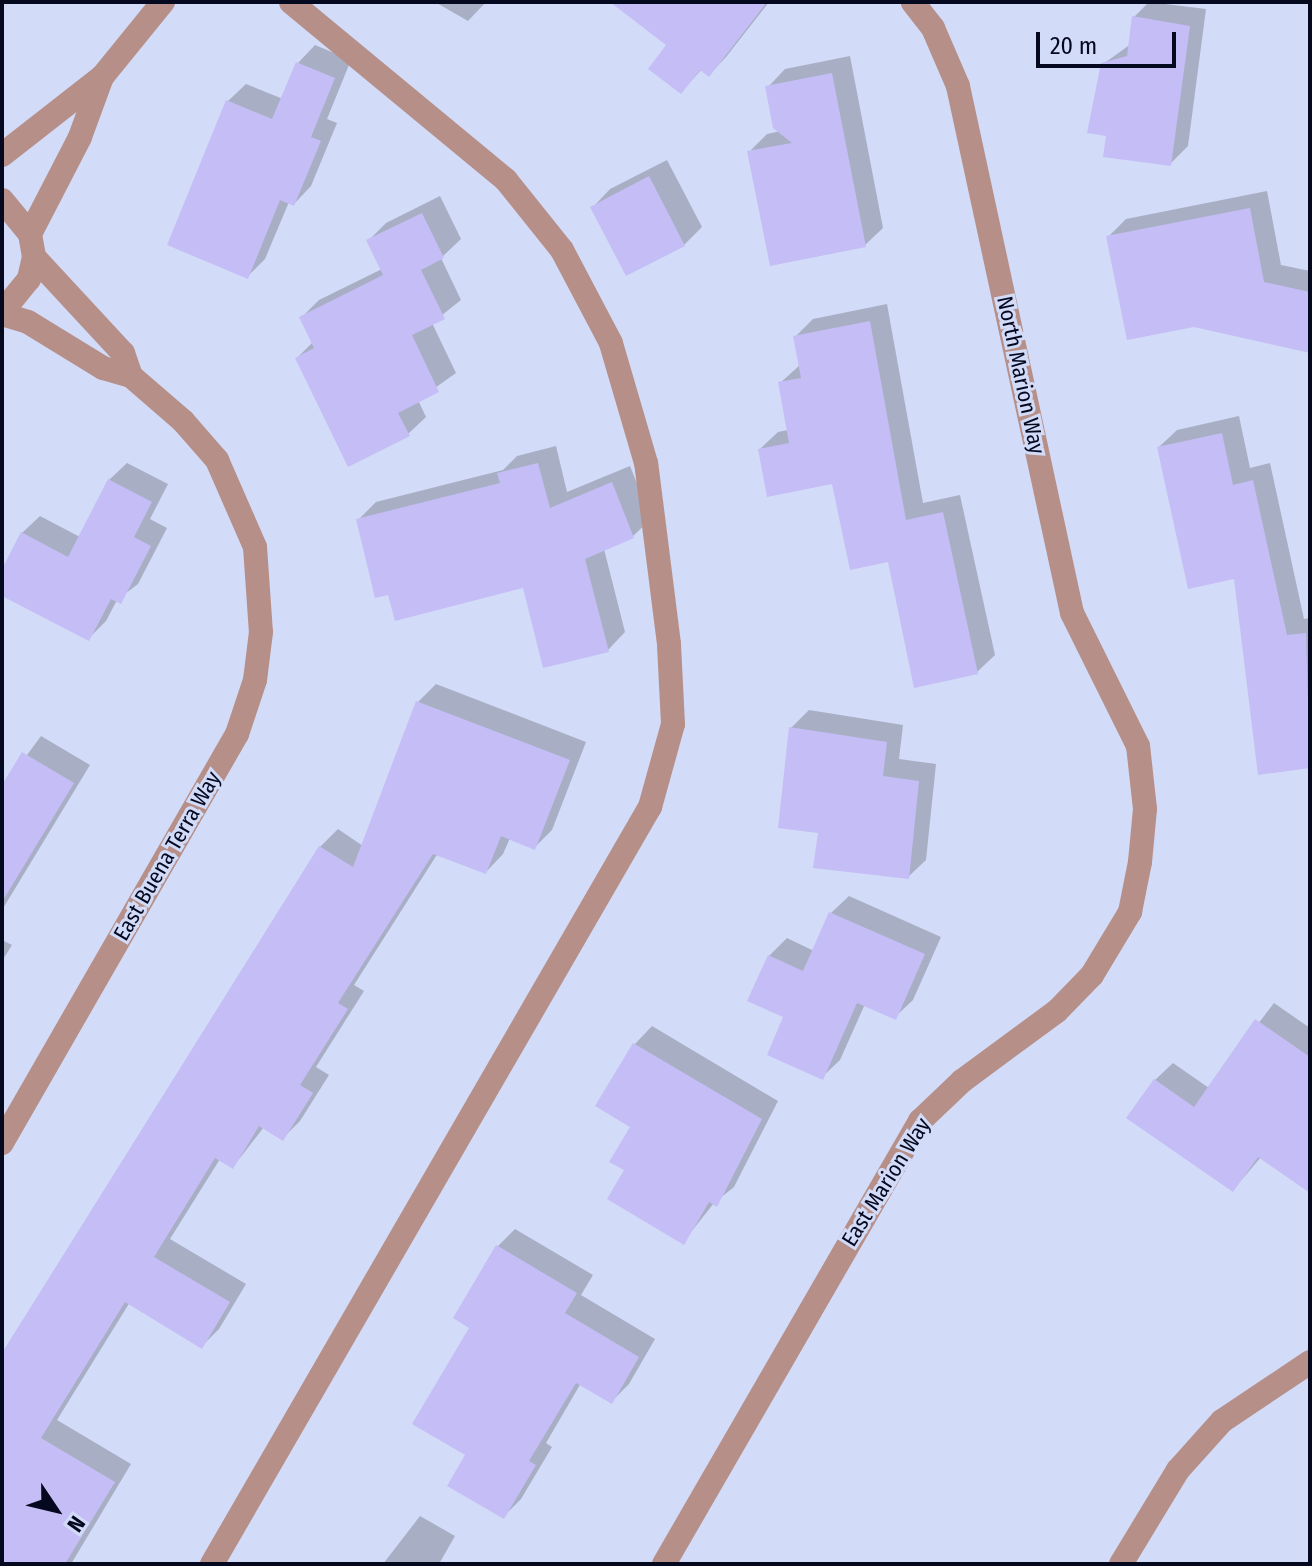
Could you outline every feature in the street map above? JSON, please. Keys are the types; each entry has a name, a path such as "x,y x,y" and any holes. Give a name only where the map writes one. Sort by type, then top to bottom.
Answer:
{"street":[{"path":"2,155 102,77 163,2"},
{"path":"212,1564 650,807 673,724 669,644 646,463 611,343 562,250 506,180 291,2"},
{"name":"North Marion Way","path":"913,2 933,28 958,86 1072,613 1138,746"},
{"path":"102,77 80,137 32,246 29,279 2,313 28,322 103,368 131,376"},
{"path":"2,200 32,246 123,353 131,376"},
{"name":"East Buena Terra Way","path":"2,1143 237,734 255,680 261,632 255,547 217,460 183,421 131,376"},
{"name":"East Marion Way","path":"664,1564 920,1121 962,1081 1057,1011 1092,975 1130,912 1145,809 1138,746"},
{"path":"1121,1564 1178,1470 1222,1421 1310,1362"}],"building":[{"path":"610,2 767,2 709,77 700,70 681,94 648,69 666,45"},
{"path":"1132,16 1190,26 1171,166 1103,157 1106,136 1087,133 1101,63 1127,56"},
{"path":"296,62 335,78 311,137 321,141 294,206 280,200 248,279 167,245 226,100 272,119"},
{"path":"832,73 866,247 770,266 747,151 792,143 773,128 765,86"},
{"path":"649,176 685,246 626,276 590,207"},
{"path":"1250,208 1264,282 1310,292 1310,353 1194,327 1127,340 1106,236"},
{"path":"422,213 444,258 421,270 445,319 412,335 439,392 398,413 410,436 348,467 295,358 314,348 299,317 383,275 366,240"},
{"path":"870,321 906,520 943,512 978,674 914,688 888,562 850,570 832,484 767,497 758,449 789,443 778,382 801,378 793,336"},
{"path":"1222,433 1233,485 1253,480 1287,635 1306,633 1310,768 1258,775 1234,579 1188,589 1157,447"},
{"path":"538,463 550,508 612,482 634,538 585,559 609,652 543,668 523,588 395,621 388,595 375,598 356,519 500,483 497,473"},
{"path":"108,479 152,502 134,537 151,546 121,604 111,599 89,641 2,596 2,569 21,532 68,557"},
{"path":"416,701 570,760 535,850 501,836 486,874 433,854 338,1003 348,1009 300,1085 313,1093 283,1141 259,1126 233,1169 215,1158 154,1257 230,1302 202,1349 125,1302 41,1438 115,1482 65,1564 2,1564 2,1353 319,846 353,867"},
{"path":"789,727 887,742 883,776 919,781 909,879 813,868 818,833 778,828"},
{"path":"22,752 74,783 2,902 2,785"},
{"path":"829,912 925,954 896,1020 857,1003 823,1080 767,1055 783,1017 747,1001 768,955 803,971"},
{"path":"1255,1019 1310,1057 1310,1193 1258,1157 1233,1192 1126,1118 1154,1079 1194,1107"},
{"path":"633,1043 762,1119 717,1207 709,1202 684,1245 607,1199 624,1170 609,1162 630,1127 595,1106"},
{"path":"496,1245 577,1293 565,1313 639,1357 612,1404 576,1383 529,1461 536,1465 504,1519 447,1486 465,1455 412,1424 469,1328 453,1318"}]}
